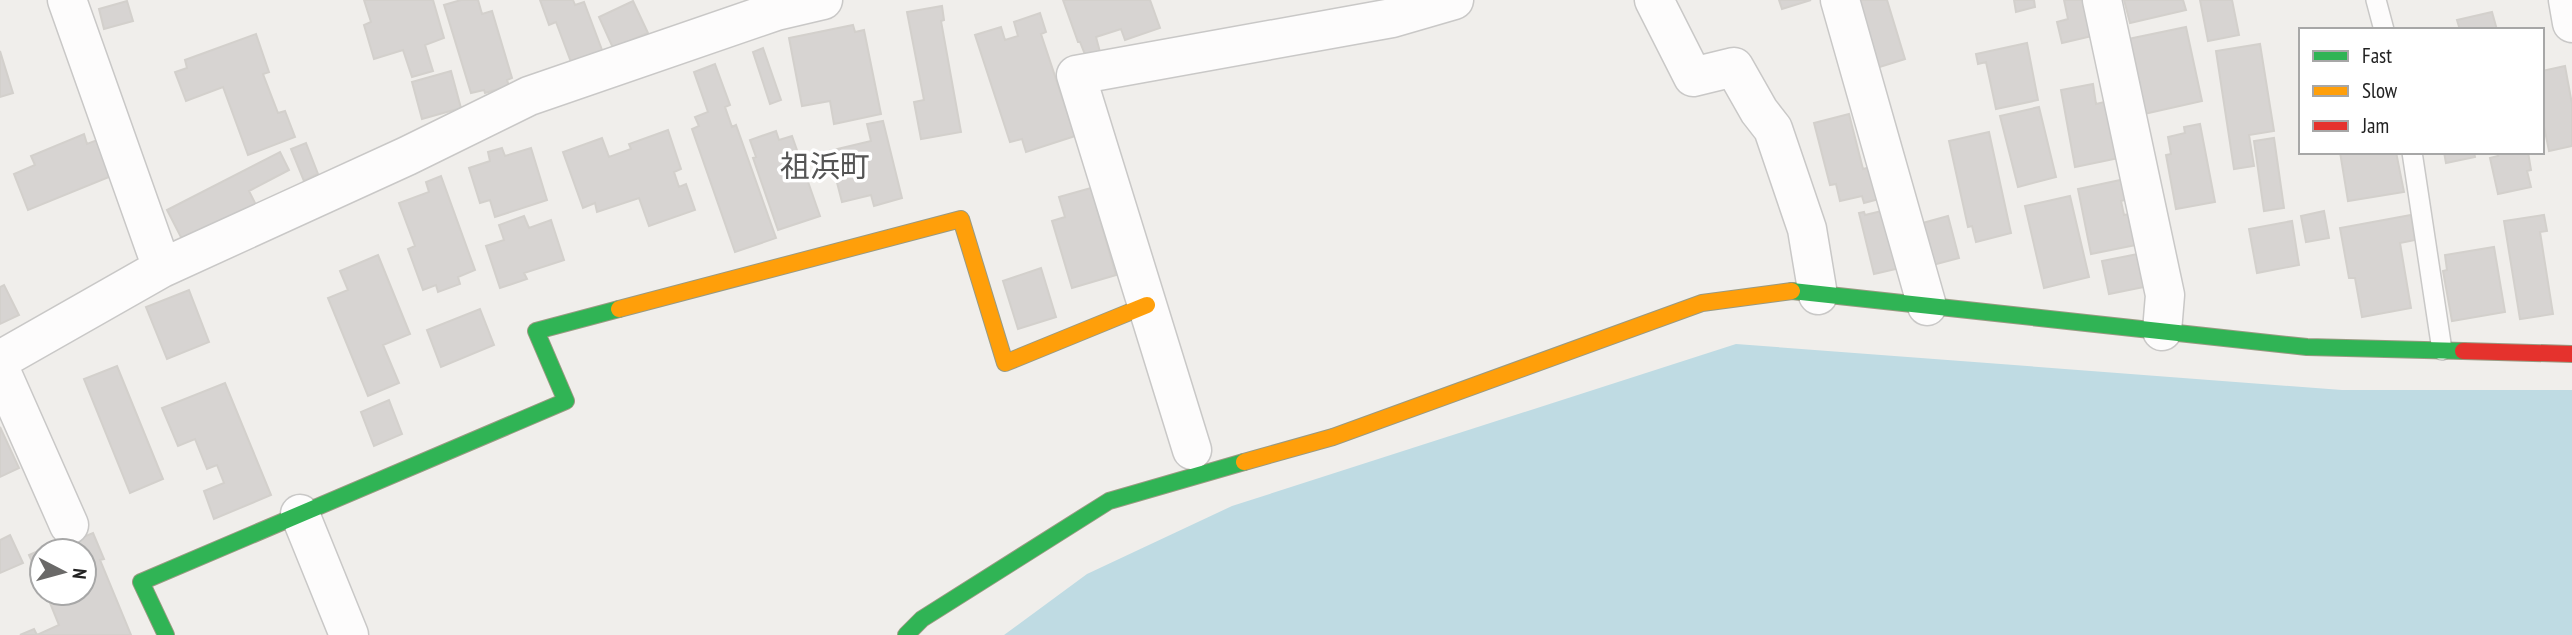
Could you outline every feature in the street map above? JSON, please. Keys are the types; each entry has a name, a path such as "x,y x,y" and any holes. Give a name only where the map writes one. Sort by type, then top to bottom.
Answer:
{"street":[{"path":"67,0 162,268"},
{"path":"0,360 162,268 407,156 529,96 776,11 823,0"},
{"path":"1192,450 1076,75 1392,18 1454,0"},
{"path":"1654,0 1693,77 1734,68 1773,129 1807,229 1818,295"},
{"path":"1840,0 1927,306"},
{"path":"2102,0 2165,295 2162,331"},
{"path":"2568,0 2572,23"},
{"path":"166,635 141,582 566,401 536,331 961,219 1005,363 1147,305"},
{"path":"906,635 922,619 1110,501 1333,437 1702,303 1788,291 2307,347 2572,354"},
{"path":"0,369 69,525"},
{"path":"300,514 349,635"}],"lane":[{"path":"2375,0 2383,28"},
{"path":"2412,154 2442,350"}],"water":[{"path":"1736,344 2342,390 2572,390 2572,635 1004,635 1087,574 1232,506"}],"building":[{"path":"364,0 433,0 444,38 425,45 433,71 412,77 403,50 374,59 364,25 371,22"},
{"path":"461,0 478,0 482,14 492,11 512,78 507,80 509,86 485,93 484,90 471,93 444,5"},
{"path":"540,0 573,0 575,5 584,2 605,58 574,70 556,22 549,25"},
{"path":"1063,0 1150,0 1160,28 1125,40 1121,29 1096,37 1100,52 1086,57"},
{"path":"1779,0 1811,0 1782,9"},
{"path":"1849,0 1887,0 1905,59 1870,70"},
{"path":"2014,0 2034,0 2035,7 2016,12"},
{"path":"2064,0 2083,0 2092,36 2062,43 2057,22 2068,19"},
{"path":"2124,0 2183,0 2186,10 2130,23"},
{"path":"2200,0 2232,0 2239,35 2208,41"},
{"path":"127,1 133,21 104,29 99,9"},
{"path":"633,1 648,33 613,48 599,17"},
{"path":"942,6 944,20 941,21 961,132 921,139 914,102 924,100 907,12"},
{"path":"2492,12 2496,28 2459,28 2457,20"},
{"path":"1040,13 1046,32 1041,34 1075,136 1026,152 1022,139 1010,142 975,35 1001,27 1005,40 1018,36 1014,22"},
{"path":"853,25 855,32 864,30 881,114 834,124 830,101 802,106 789,38"},
{"path":"2186,27 2202,101 2144,114 2128,39"},
{"path":"256,34 269,72 263,74 278,113 285,111 295,137 248,155 223,87 186,101 175,72 187,68 185,60"},
{"path":"2027,43 2038,100 1996,109 1986,62 1978,64 1976,54"},
{"path":"2260,44 2274,131 2249,135 2254,166 2234,169 2216,51"},
{"path":"763,48 781,100 770,104 753,52"},
{"path":"0,51 13,93 0,97"},
{"path":"715,64 730,105 725,107 732,127 736,125 776,238 735,252 692,129 699,126 695,117 708,112 694,72"},
{"path":"2565,66 2572,104 2572,146 2549,151 2544,126 2544,71"},
{"path":"451,71 461,108 422,119 412,82"},
{"path":"2093,84 2096,104 2109,101 2119,158 2075,167 2061,90"},
{"path":"2039,107 2056,177 2018,187 2000,116"},
{"path":"1849,114 1863,169 1871,167 1879,199 1864,203 1862,196 1840,201 1836,184 1830,185 1814,123"},
{"path":"883,121 902,198 874,206 871,195 842,202 829,151 871,141 867,124"},
{"path":"2200,124 2215,202 2176,209 2166,155 2171,154 2168,137 2185,133 2184,127"},
{"path":"668,130 681,169 674,172 679,187 686,184 695,210 649,226 639,198 597,212 595,203 583,208 563,152 602,138 609,157 631,149 629,144"},
{"path":"776,131 779,140 792,136 820,216 778,230 753,158 756,157 750,140"},
{"path":"1989,132 2011,233 1976,242 1972,226 1968,227 1949,141"},
{"path":"84,134 87,144 100,139 114,175 28,210 14,174 35,165 31,156"},
{"path":"2274,138 2284,208 2264,211 2254,141"},
{"path":"306,143 318,174 304,181 291,149"},
{"path":"502,148 505,156 531,148 547,200 495,217 490,200 480,203 469,168 490,161 488,152"},
{"path":"280,152 289,170 249,191 258,209 186,247 167,210"},
{"path":"2340,154 2396,154 2404,192 2348,201"},
{"path":"2444,154 2474,154 2475,157 2446,163"},
{"path":"2528,154 2531,170 2527,171 2531,187 2498,194 2490,158"},
{"path":"441,176 475,270 458,277 460,284 438,292 436,285 423,290 408,249 415,246 399,203 429,192 426,182"},
{"path":"2125,179 2129,199 2121,201 2124,215 2135,213 2141,244 2091,254 2078,189"},
{"path":"1091,188 1116,275 1072,288 1052,221 1065,217 1059,197"},
{"path":"2070,196 2089,277 2044,288 2025,206"},
{"path":"1886,210 1900,268 1874,274 1859,213 1864,212 1865,215"},
{"path":"2324,211 2329,238 2306,242 2301,216"},
{"path":"2411,215 2415,240 2400,243 2411,308 2362,317 2355,278 2349,278 2340,228"},
{"path":"2544,215 2547,231 2540,232 2553,314 2520,319 2504,221"},
{"path":"524,216 529,228 551,220 564,260 524,273 527,279 500,288 486,246 504,240 499,225"},
{"path":"1948,216 1959,258 1929,266 1919,224"},
{"path":"2292,221 2299,265 2257,273 2249,229"},
{"path":"2494,247 2505,312 2452,321 2443,271 2447,270 2445,255"},
{"path":"2143,253 2149,286 2109,294 2102,261"},
{"path":"378,255 410,334 383,345 399,383 368,396 328,298 348,290 340,271"},
{"path":"1041,268 1056,317 1018,329 1003,281"},
{"path":"4,285 19,315 0,324 0,287"},
{"path":"189,290 209,342 167,359 146,307"},
{"path":"480,309 494,345 441,367 427,330"},
{"path":"117,366 163,479 130,493 84,379"},
{"path":"225,383 271,495 214,519 204,491 224,483 217,465 207,469 195,439 178,446 162,408"},
{"path":"389,400 402,434 374,446 361,412"},
{"path":"0,427 19,468 0,477"},
{"path":"10,535 23,563 0,573 0,540"},
{"path":"98,545 104,559 100,560 131,635 37,635 59,625 52,607 98,607"},
{"path":"34,629 37,635 20,635"}],"traffic: fast":[{"path":"1792,291 2307,347 2463,351"},
{"path":"166,635 141,582 566,401 536,331 619,309"},
{"path":"906,635 922,619 1109,501 1244,462"}],"traffic: slow":[{"path":"619,309 961,219 1005,363 1147,305"},
{"path":"1244,462 1333,437 1702,303 1792,291"}],"traffic: jam":[{"path":"2463,351 2572,354"}],"district":[{"name":"祖浜町","path":"825,165"}]}
